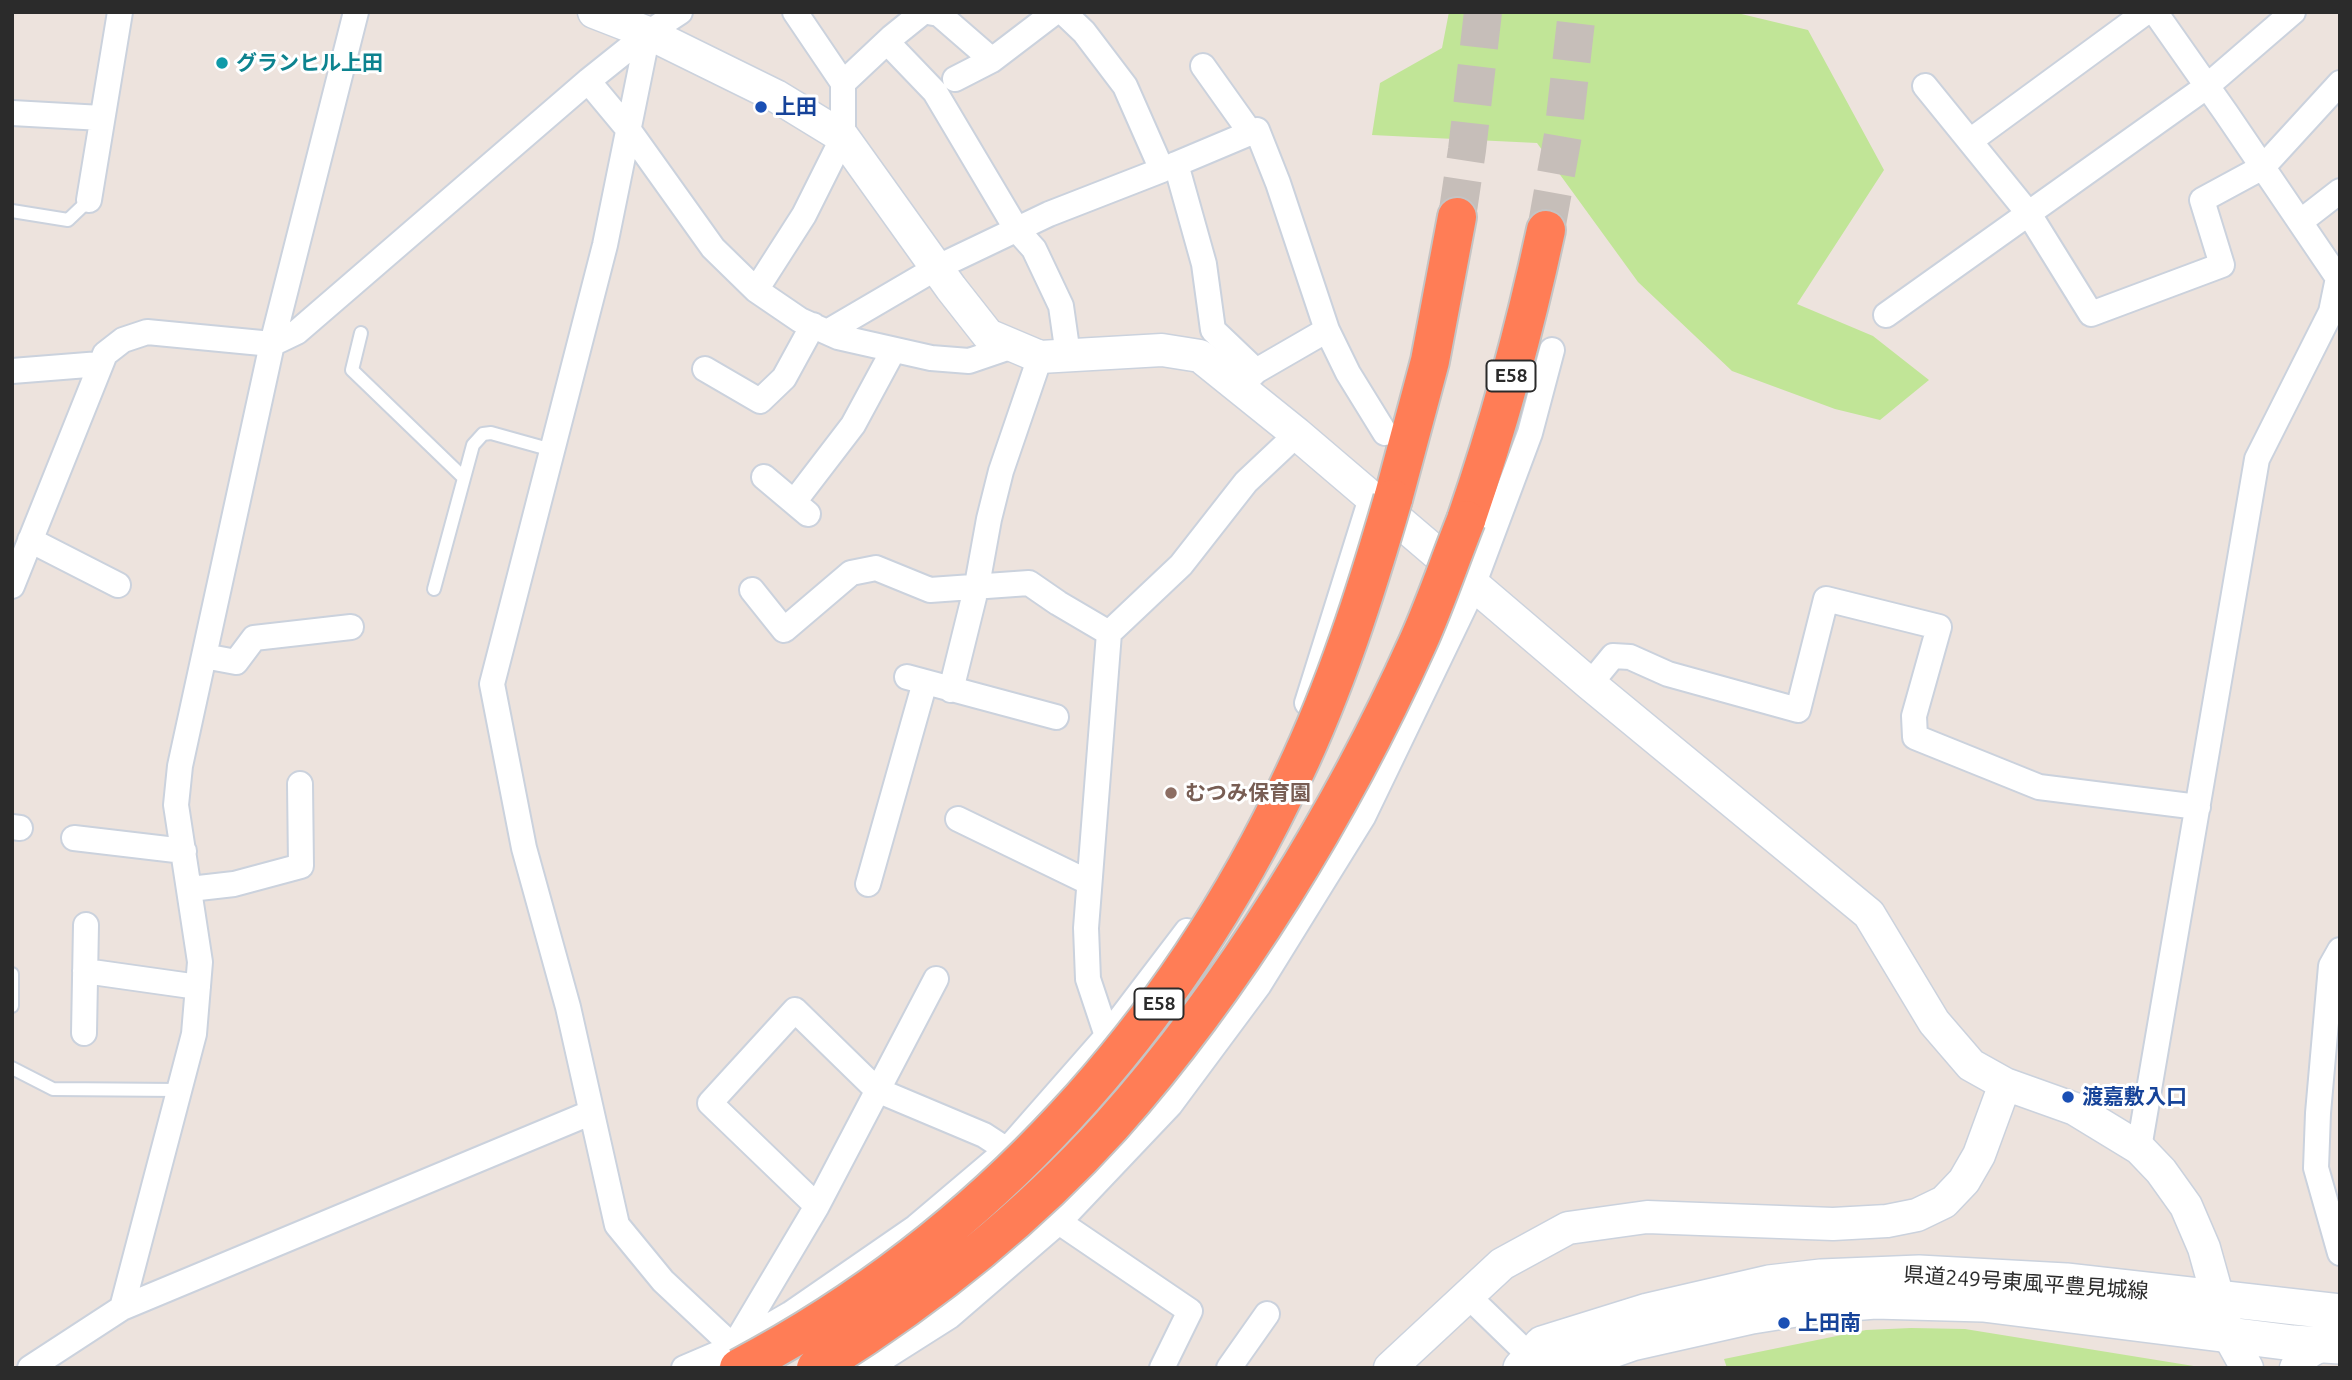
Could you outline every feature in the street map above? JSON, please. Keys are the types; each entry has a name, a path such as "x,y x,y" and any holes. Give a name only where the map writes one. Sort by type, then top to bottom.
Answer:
{"highway":[{"name":"E58","path":"736,1358 861,1295 914,1257 963,1216 1062,1122 1101,1079 1192,958 1229,899 1286,792 1370,578 1382,498 1430,361 1457,217"},
{"name":"E58","path":"816,1368 875,1331 984,1248 1055,1183 1111,1126 1167,1059 1238,962 1290,882 1358,764 1418,641 1466,520 1496,434 1532,297 1546,230"}],"main road":[{"name":"県道249号東風平豊見城線","path":"2331,1345 1983,1304 1875,1301 1815,1306 1739,1319 1537,1364 1542,1344 1648,1311 1769,1283 1821,1277 1919,1273 2066,1281 2340,1312"}],"street":[{"path":"89,200 120,12"},
{"path":"122,1308 194,1034 200,962 176,805 180,766 272,344 356,12"},
{"path":"12,586 105,354 123,340 147,332 272,344 297,332 588,81 648,33 680,12"},
{"path":"756,290 804,215 842,137 843,83 795,12"},
{"path":"843,83 887,42 925,12 939,14 992,60"},
{"path":"955,79 992,60 1055,12"},
{"path":"1063,12 1084,32 1125,86 1169,167 1204,264 1213,330 1248,380 1297,434 1382,498 1474,586 1869,914 1934,1023 1971,1065 2005,1084 2075,1109 2139,1148 2161,1171 2186,1206 2204,1248 2228,1334 2246,1368"},
{"path":"1970,141 2146,12"},
{"path":"2139,1148 2257,459 2331,312 2339,279 2155,12"},
{"path":"1886,315 2206,87 2293,12"},
{"path":"598,13 648,33 776,96 842,137 988,335 1041,352"},
{"path":"648,33 605,245 492,684 524,848 568,1007 617,1225 663,1281 736,1358 756,1368"},
{"path":"887,42 935,92 1017,230 1034,249 1060,306 1041,352 1001,471 951,690"},
{"path":"1203,66 1250,132"},
{"path":"588,81 628,129 713,248 756,290 800,320 820,329 893,351 931,358 970,361 1041,352 1162,350 1200,356 1248,380"},
{"path":"1925,86 2029,214 2091,314 2222,265 2202,200 2263,167 2340,83"},
{"path":"12,113 102,118"},
{"path":"705,369 760,401 784,378 820,329 938,267 1049,214 1257,130 1279,183 1327,330 1348,373 1385,433"},
{"path":"2300,222 2340,191"},
{"path":"1248,380 1327,330"},
{"path":"868,1368 950,1316 1059,1222 1170,1105 1259,985 1363,817 1436,669 1474,586 1530,433 1552,349"},
{"path":"764,477 801,508 853,425 893,351"},
{"path":"12,371 100,364"},
{"path":"1107,1036 1088,979 1086,928 1109,633 1181,565 1246,482 1297,434"},
{"path":"684,1368 736,1358 790,1314 916,1227 1007,1150 1107,1036 1236,867 1269,810 1382,498"},
{"path":"30,540 118,585"},
{"path":"752,590 784,630 851,573 876,568 930,590 1029,583 1109,633"},
{"path":"1590,684 1613,656 1630,657 1668,674 1798,710 1826,599 1939,627 1914,716 1915,737 2039,787 2198,807"},
{"path":"204,656 236,662 254,638 351,627"},
{"path":"868,884 916,680 1056,717"},
{"path":"190,889 233,884 301,866 300,784"},
{"path":"958,819 1088,882"},
{"path":"74,838 184,851"},
{"path":"84,1033 86,925"},
{"path":"2340,950 2331,966 2316,1168 2340,1253"},
{"path":"85,971 198,987"},
{"path":"736,1358 936,979"},
{"path":"817,1206 710,1103 795,1010 877,1090 984,1135 1007,1150 1059,1222 1190,1311 1162,1368"},
{"path":"1390,1368 1502,1264 1569,1228 1647,1217 1833,1224 1887,1221 1917,1215 1944,1202 1964,1181 1979,1155 2005,1084"},
{"path":"30,1368 122,1308 590,1113"},
{"path":"1468,1296 1537,1364"},
{"path":"1229,1368 1267,1314"},
{"path":"2296,1368 2310,1350 2331,1345"}],"lane":[{"path":"12,211 68,220 89,200"},
{"path":"361,333 352,370 464,478"},
{"path":"435,589 473,445 483,434 491,433 552,450"},
{"path":"12,974 12,1006"},
{"path":"12,1068 53,1089 180,1090"}],"green space":[{"path":"1449,12 1733,12 1808,30 1884,170 1797,304 1873,336 1929,380 1880,420 1835,409 1732,371 1638,282 1537,143 1372,135 1380,83 1442,48"},
{"path":"1965,1329 2206,1368 1727,1368 1724,1359 1866,1330"}],"tunnel":[{"path":"1457,217 1483,12"},
{"path":"1546,230 1563,135 1577,12"}],"place":[{"name":"グランヒル上田","path":"222,63"},
{"name":"上田","path":"761,107"},
{"name":"むつみ保育園","path":"1171,793"},
{"name":"渡嘉敷入口","path":"2068,1097"},
{"name":"上田南","path":"1784,1323"}]}
